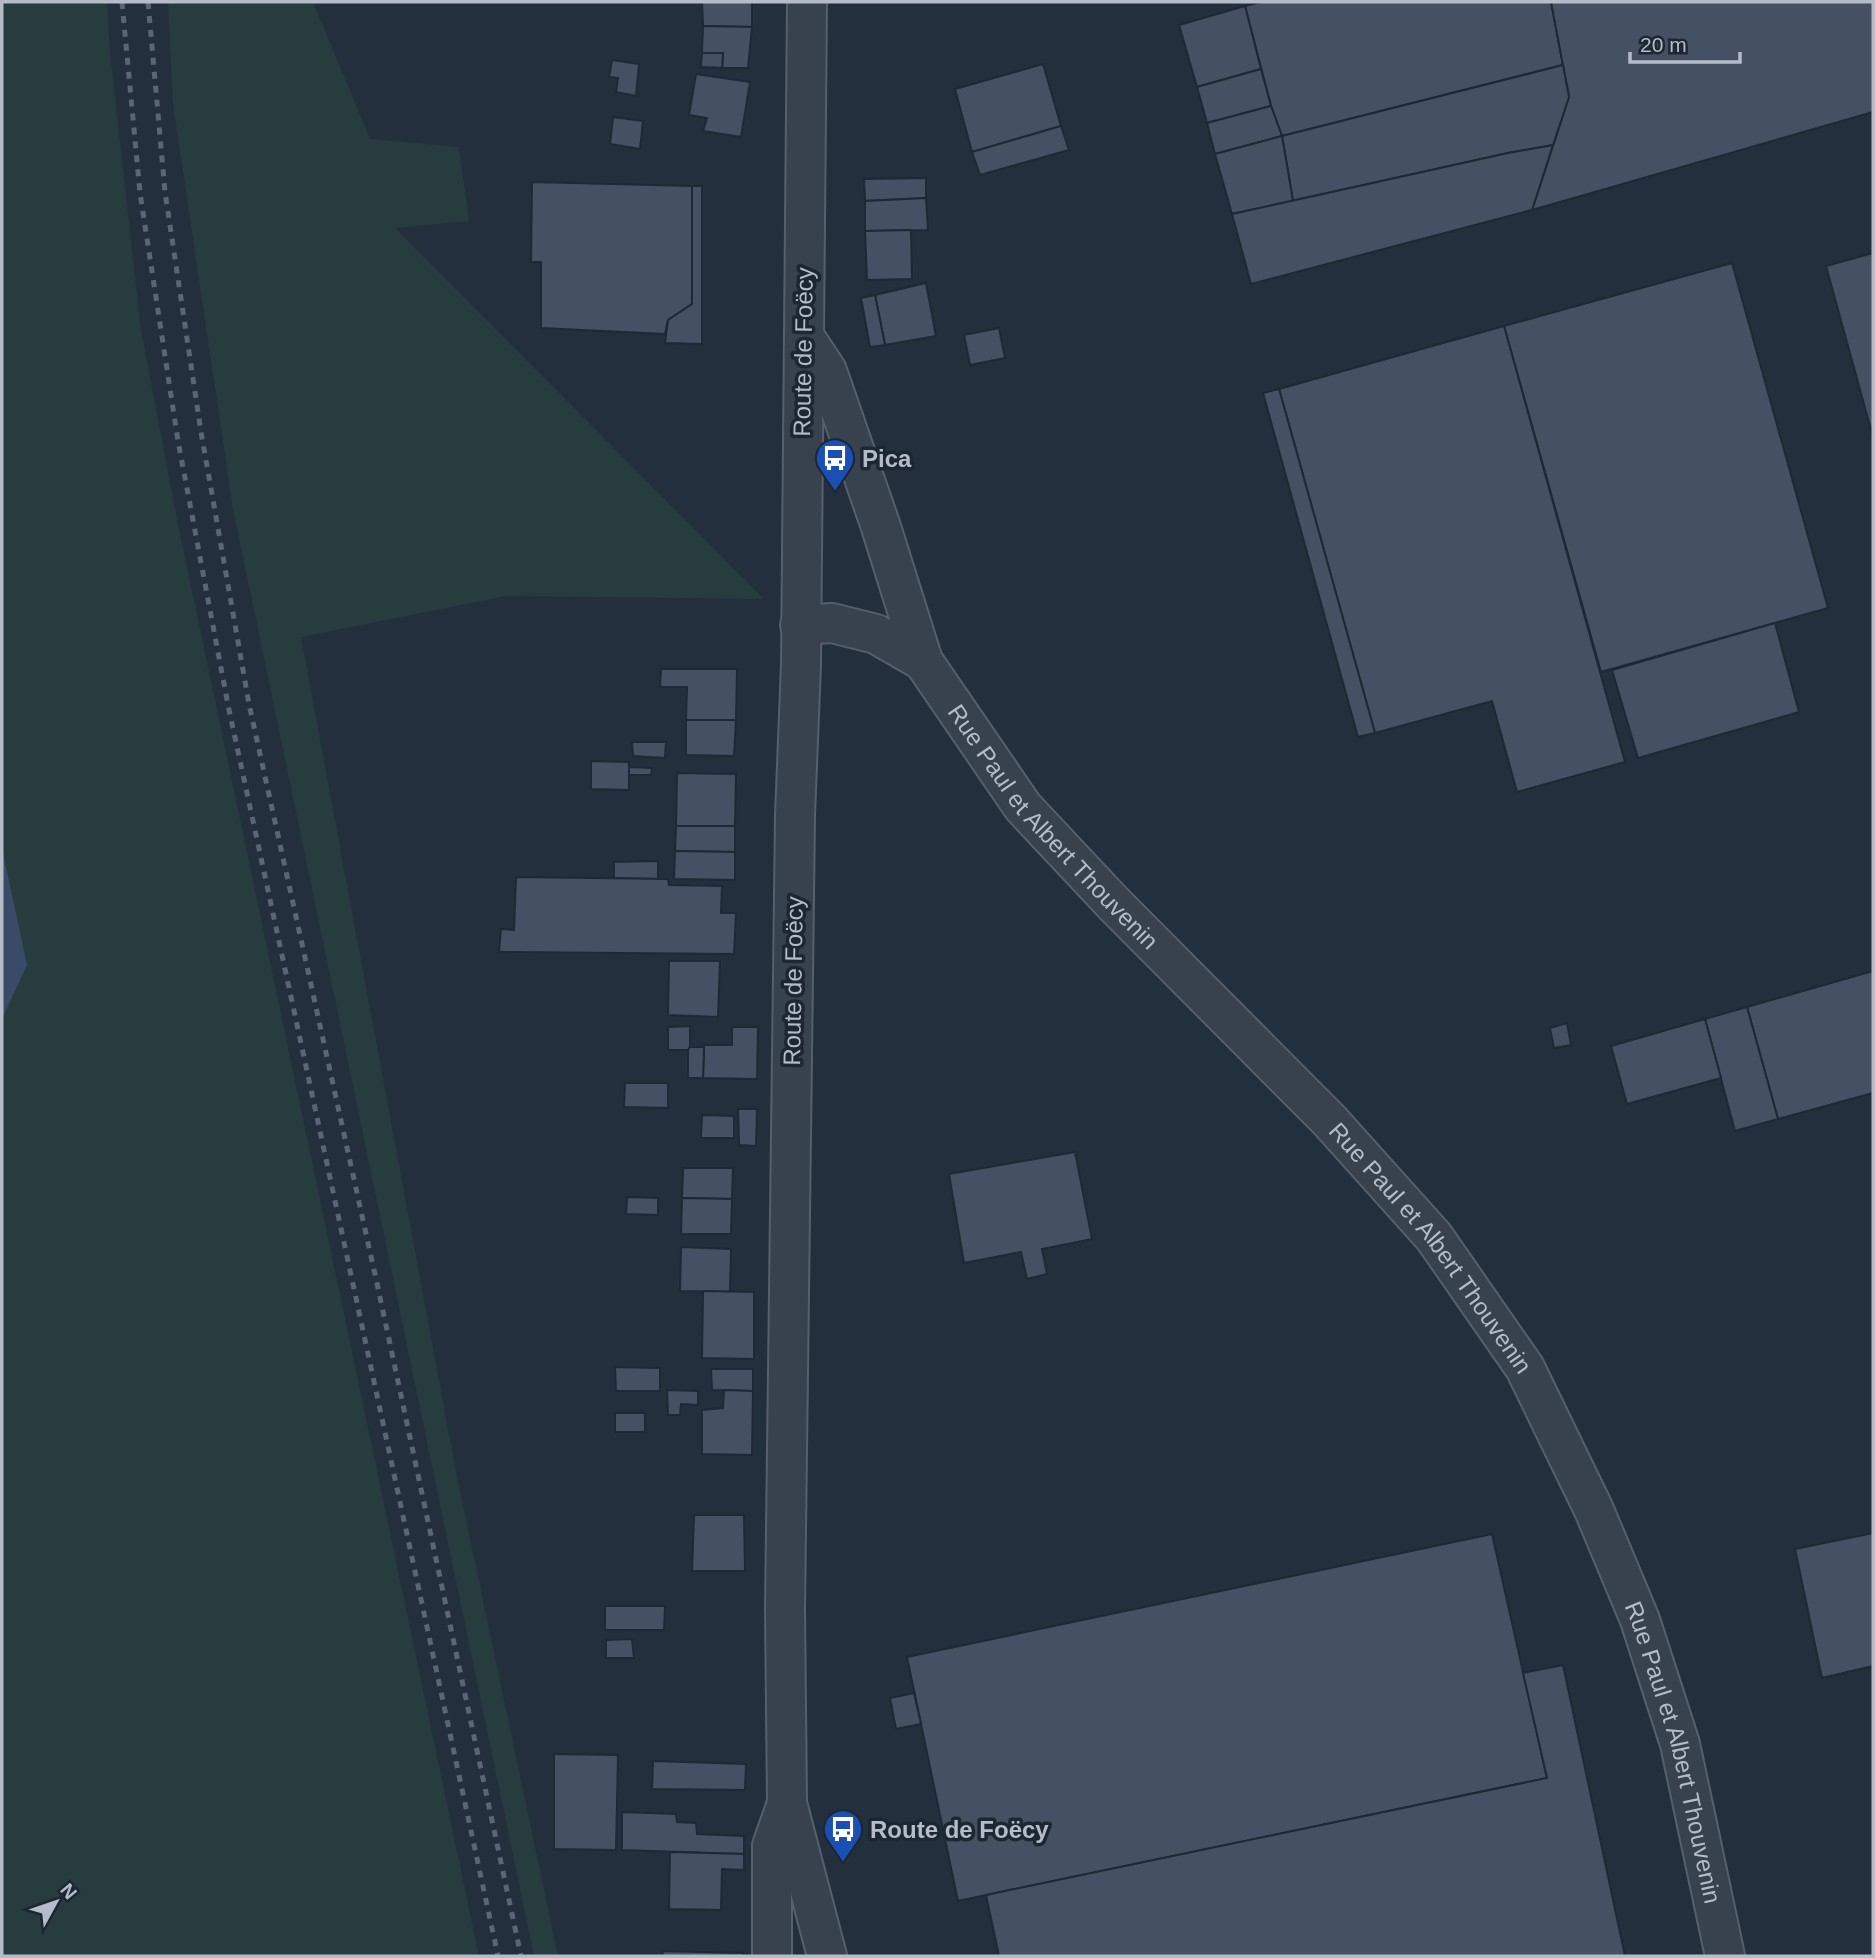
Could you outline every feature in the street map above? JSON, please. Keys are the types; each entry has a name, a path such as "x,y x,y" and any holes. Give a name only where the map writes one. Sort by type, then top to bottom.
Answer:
{"street":[{"name":"Route de Foëcy","path":"807,2 801,664 795,816 785,1610 787,1803 827,1956"},
{"name":"Rue Paul et Albert Thouvenin","path":"803,335 827,371 881,527 923,661 1023,807 1114,904 1329,1119 1434,1237 1525,1368 1594,1510 1640,1620 1680,1744 1726,1956"},
{"name":"Rue Paul et Albert Thouvenin","path":"800,625 832,623 876,634 923,661"},
{"path":"772,1956 772,1846 787,1803"}],"green space":[{"path":"2,2 107,2 110,53 141,330 178,524 479,1956 2,1956 2,1019 26,965 2,848"},
{"path":"168,2 313,2 370,139 459,147 469,221 395,228 764,599 506,596 301,637 457,1477 558,1956 534,1956 233,509 173,104"}],"water":[{"path":"2,848 27,965 2,1019"}],"building":[{"path":"702,2 752,2 752,27 703,26"},
{"path":"1261,2 1551,2 1563,65 1282,136 1271,106 1245,6"},
{"path":"1551,2 1873,2 1873,112 1532,210 1569,97"},
{"path":"1245,6 1261,69 1197,87 1179,25"},
{"path":"703,26 752,27 748,68 722,68 723,53 702,53"},
{"path":"702,53 723,53 722,68 701,67"},
{"path":"612,60 639,64 636,96 616,92 618,78 609,77"},
{"path":"1043,64 1061,126 972,152 955,89"},
{"path":"1563,65 1569,97 1553,145 1293,201 1282,136"},
{"path":"1261,69 1271,106 1207,123 1197,87"},
{"path":"696,74 750,82 741,137 703,131 707,118 689,115"},
{"path":"1271,106 1282,136 1215,154 1207,123"},
{"path":"613,117 643,121 640,149 610,144"},
{"path":"1061,126 1069,150 980,175 972,152"},
{"path":"1282,136 1293,201 1232,214 1215,154"},
{"path":"1553,145 1532,210 1251,284 1232,214"},
{"path":"926,178 926,198 865,201 864,179"},
{"path":"532,182 692,186 692,304 668,320 665,334 541,328 541,262 531,262"},
{"path":"692,186 702,186 702,344 665,343 668,320 692,304"},
{"path":"926,198 928,230 865,231 865,201"},
{"path":"911,230 912,279 867,280 865,231"},
{"path":"1873,253 1873,437 1826,266"},
{"path":"1732,263 1828,608 1601,672 1504,326"},
{"path":"926,283 936,336 885,345 875,295"},
{"path":"875,295 885,345 870,347 861,298"},
{"path":"1504,326 1625,762 1517,792 1492,701 1375,733 1279,389"},
{"path":"999,328 1005,358 970,365 964,335"},
{"path":"1279,389 1375,733 1358,737 1263,393"},
{"path":"1775,623 1799,712 1638,758 1612,670"},
{"path":"661,669 737,669 736,720 686,720 687,687 660,687"},
{"path":"686,720 736,720 734,756 686,755"},
{"path":"632,742 666,742 665,758 633,756"},
{"path":"591,761 629,762 629,790 591,789"},
{"path":"629,767 652,768 651,775 629,775"},
{"path":"677,773 736,774 735,826 676,826"},
{"path":"676,826 735,826 735,852 675,851"},
{"path":"675,851 735,852 735,880 674,879"},
{"path":"658,861 658,879 614,878 614,862"},
{"path":"516,877 668,879 669,885 722,886 721,913 736,913 734,954 499,952 501,929 514,930"},
{"path":"669,961 720,961 718,1017 668,1015"},
{"path":"1873,971 1873,1093 1778,1119 1747,1007"},
{"path":"1747,1007 1778,1119 1735,1131 1705,1019"},
{"path":"1705,1019 1721,1078 1627,1104 1611,1046"},
{"path":"1567,1023 1571,1045 1554,1048 1550,1028"},
{"path":"690,1026 688,1050 668,1050 668,1027"},
{"path":"732,1027 758,1027 757,1079 703,1078 704,1045 732,1045"},
{"path":"690,1047 704,1047 703,1078 688,1078"},
{"path":"625,1083 668,1083 668,1108 624,1107"},
{"path":"738,1109 757,1109 756,1146 739,1145"},
{"path":"702,1115 734,1116 734,1138 701,1138"},
{"path":"1075,1152 1092,1239 1042,1249 1047,1274 1027,1279 1021,1252 964,1263 949,1174"},
{"path":"683,1168 733,1168 732,1199 682,1198"},
{"path":"627,1197 658,1198 658,1215 626,1214"},
{"path":"682,1198 732,1199 731,1234 681,1234"},
{"path":"681,1247 731,1249 730,1292 680,1291"},
{"path":"703,1291 754,1292 754,1359 702,1358"},
{"path":"615,1367 660,1368 660,1391 616,1391"},
{"path":"711,1369 753,1369 753,1391 712,1390"},
{"path":"667,1390 698,1391 698,1405 681,1404 680,1415 668,1415"},
{"path":"724,1390 753,1391 752,1455 702,1454 702,1410 723,1408"},
{"path":"615,1413 645,1413 645,1432 615,1432"},
{"path":"694,1515 744,1515 745,1571 692,1571"},
{"path":"1873,1533 1873,1666 1822,1678 1795,1549"},
{"path":"1492,1534 1547,1778 958,1901 907,1657"},
{"path":"605,1606 665,1606 664,1630 605,1630"},
{"path":"632,1639 634,1658 606,1658 606,1640"},
{"path":"1563,1665 1625,1956 999,1956 986,1895 1547,1778 1523,1673"},
{"path":"914,1693 921,1724 896,1729 890,1698"},
{"path":"554,1754 618,1755 616,1850 554,1849"},
{"path":"653,1761 746,1764 745,1790 652,1789"},
{"path":"622,1812 676,1814 677,1822 696,1823 697,1834 744,1836 744,1854 622,1850"},
{"path":"670,1852 744,1854 744,1870 722,1869 721,1910 669,1909"},
{"path":"663,1951 743,1953 743,1956 662,1956"}],"railway":[{"path":"122,2 140,193 178,441 228,705 498,1956"},
{"path":"148,2 165,192 201,432 249,704 521,1956"}],"place":[{"name":"Pica","path":"835,492"},
{"name":"Route de Foëcy","path":"843,1863"}]}
